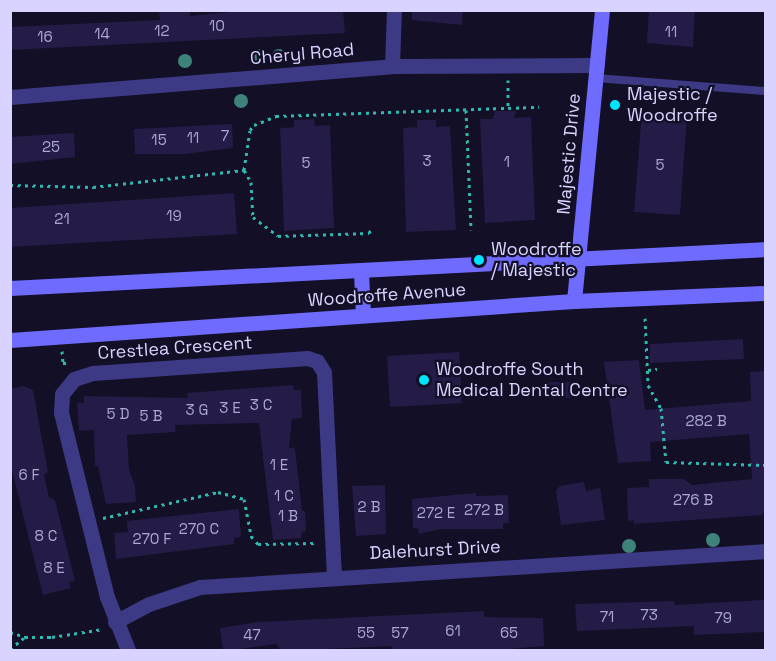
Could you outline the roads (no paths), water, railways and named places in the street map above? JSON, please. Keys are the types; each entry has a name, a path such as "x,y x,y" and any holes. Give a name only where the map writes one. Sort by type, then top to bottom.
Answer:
{"main road":[{"name":"Majestic Drive","path":"574,302 602,10"},
{"name":"Woodroffe Avenue","path":"10,288 361,272 765,249"},
{"path":"361,272 363,315"},
{"name":"Woodroffe Avenue","path":"10,340 363,315 765,293"}],"street":[{"path":"392,66 394,10"},
{"name":"Cheryl Road","path":"10,96 392,66 507,64 596,72"},
{"name":"Crestlea Crescent","path":"128,651 115,622 87,521 61,413 62,394 74,379 93,373 307,358 317,362 324,372 334,575"},
{"name":"Dalehurst Drive","path":"115,622 149,604 200,586 334,575 765,551"}],"lane":[{"path":"596,72 765,91"}],"place":[{"name":"Majestic / Woodroffe","path":"615,105"},
{"name":"Woodroffe / Majestic","path":"479,260"},
{"name":"Woodroffe South Medical Dental Centre","path":"424,380"}]}
